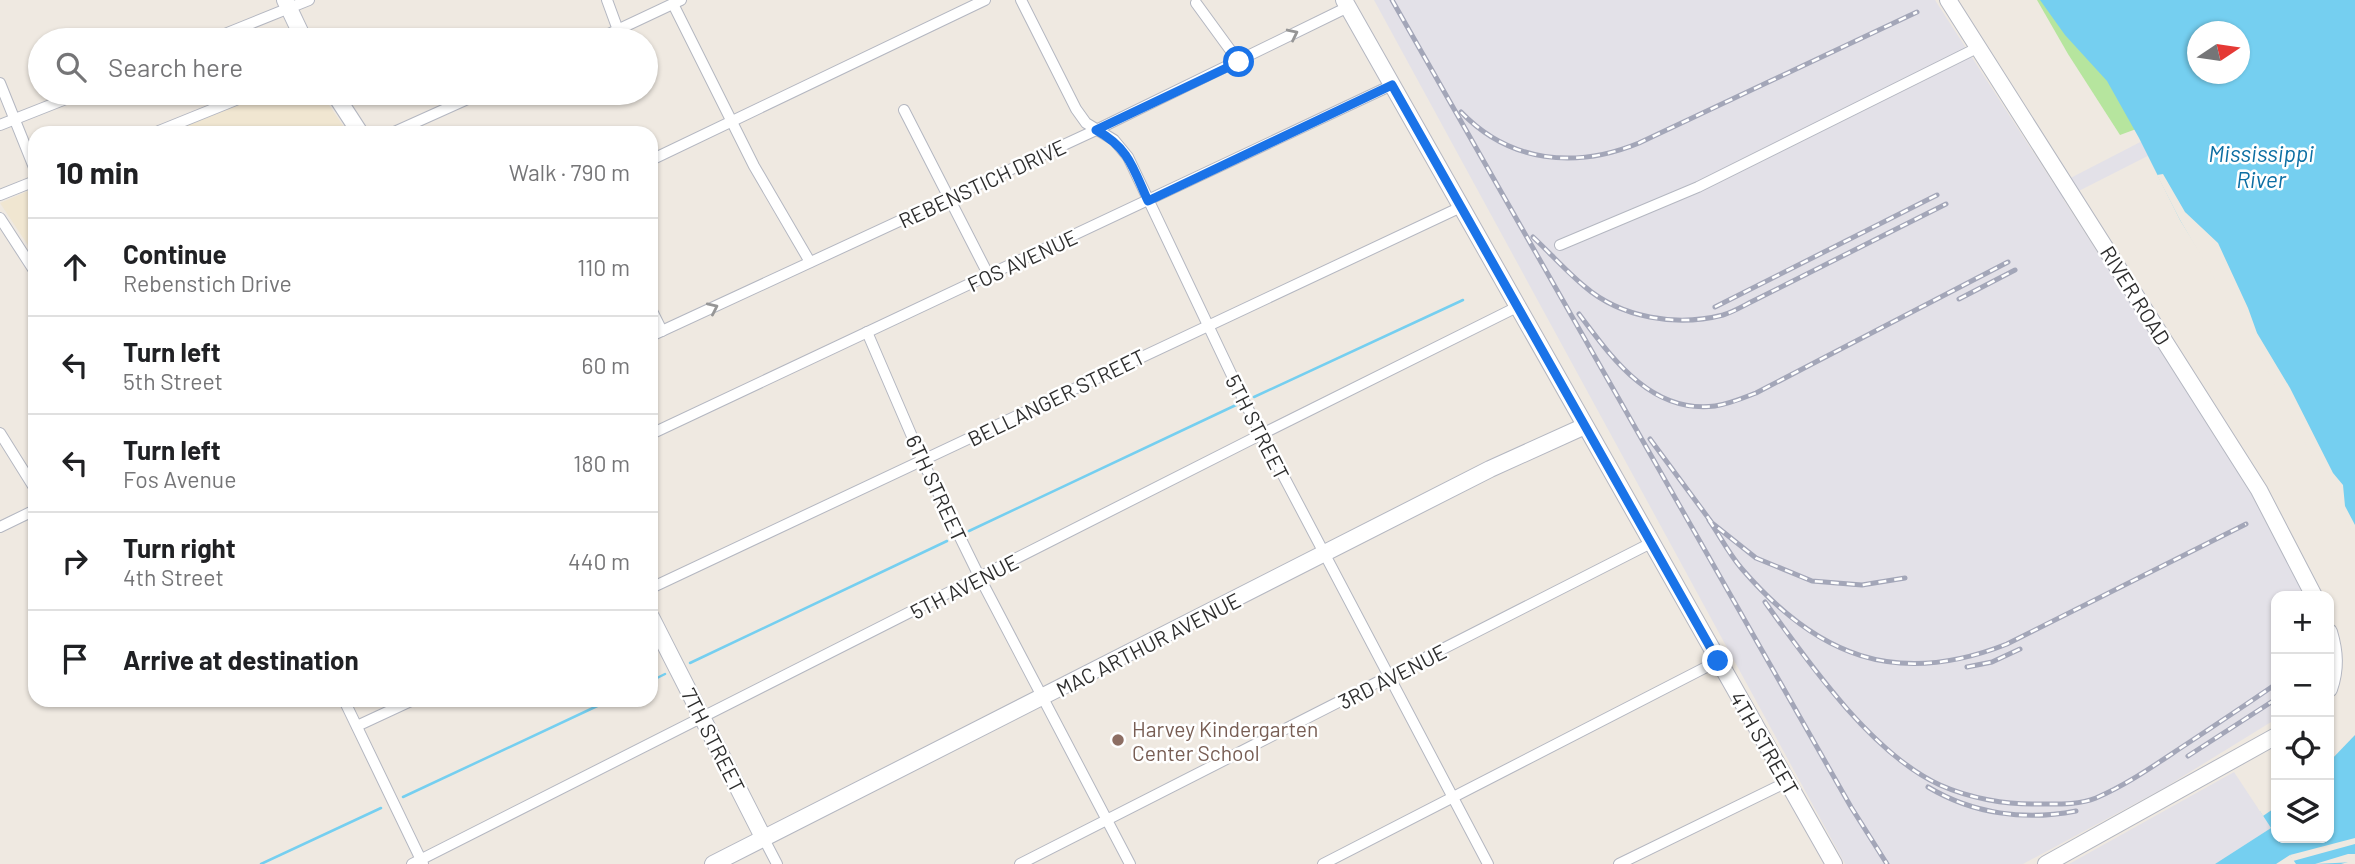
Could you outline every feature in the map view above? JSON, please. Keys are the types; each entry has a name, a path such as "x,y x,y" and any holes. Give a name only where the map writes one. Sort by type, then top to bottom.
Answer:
{"main road":[{"name":"RIVER ROAD","path":"1948,0 2259,490 2311,591"},
{"path":"287,4 298,28"},
{"name":"4TH STREET","path":"1346,4 1834,864"},
{"path":"342,105 355,126"},
{"name":"MAC ARTHUR AVENUE","path":"713,864 1490,469 1585,426"},
{"name":"7TH STREET","path":"658,631 764,839"},
{"path":"2046,864 2271,739"}],"street":[{"path":"236,28 287,4 309,0"},
{"path":"607,0 617,28"},
{"path":"658,157 985,0"},
{"name":"5TH STREET","path":"1021,0 1076,109 1086,123 1114,140 1128,157 1262,434 1488,864"},
{"path":"622,28 677,2 754,166 810,262"},
{"path":"1196,3 1239,62"},
{"name":"REBENSTICH DRIVE","path":"658,333 1239,62 1346,4"},
{"path":"1560,245 1698,187 1979,47"},
{"path":"0,83 28,152"},
{"name":"FOS AVENUE","path":"658,431 1392,85"},
{"path":"0,125 52,105"},
{"path":"171,126 223,105"},
{"path":"408,126 454,105"},
{"path":"904,110 989,276"},
{"path":"0,195 28,184"},
{"name":"BELLANGER STREET","path":"658,585 1461,207"},
{"path":"0,218 28,261"},
{"name":"5TH AVENUE","path":"418,862 1517,307"},
{"path":"658,323 662,331"},
{"name":"6TH STREET","path":"867,332 923,461 980,578 1130,864"},
{"path":"0,433 28,478"},
{"path":"0,527 28,513"},
{"name":"3RD AVENUE","path":"1020,864 1651,543"},
{"path":"1323,864 1718,661"},
{"path":"348,707 418,862"},
{"path":"357,726 398,707"},
{"path":"1619,864 1787,782"},
{"name":"7TH STREET","path":"764,839 776,864"}],"shaded area":[{"path":"1374,0 1935,0 2055,186 2185,119 2189,135 2063,199 2267,514 2302,591 2271,591 2271,722 2164,788 2023,864 1845,864"},
{"path":"235,105 329,105 343,126 184,126"},
{"path":"28,191 28,245 0,203"},
{"path":"2234,772 2271,828 2215,864 2069,864"}],"green space":[{"path":"2037,0 2057,0 2147,125 2120,135"}],"water":[{"name":"Mississippi River","path":"2040,0 2355,0 2355,530 2265,358 2180,220 2107,81 2065,35"},
{"path":"2355,728 2355,860 2341,864 2296,864 2290,855 2276,864 2215,864 2271,828 2271,843 2334,843 2334,750"},
{"path":"2271,803 2271,828 2260,811"}],"pier":[{"path":"2163,174 2185,212 2218,243 2257,333 2290,388 2333,473 2343,485 2345,506 2355,525 2355,534 2262,360 2180,220 2157,175"},
{"path":"2355,724 2355,735 2334,757 2334,745"},
{"path":"2271,799 2271,810 2263,816 2258,808"},
{"path":"2355,838 2355,844 2293,861 2290,855"},
{"path":"2355,854 2355,862 2315,864"}],"waterway":[{"path":"1254,397 1463,300"},
{"path":"969,531 1236,405"},
{"path":"690,663 947,541"},
{"path":"658,678 665,674"},
{"path":"403,797 595,707"},
{"path":"261,864 381,808"}],"railway":[{"path":"1392,0 1851,807 1887,864"},
{"path":"1461,112 1480,129 1522,151 1568,158 1615,151 1639,143 1917,12"},
{"path":"1715,307 1937,195"},
{"path":"1533,237 1584,286 1615,306 1668,320 1705,319 1730,312 1946,204"},
{"path":"1579,314 1605,348 1635,380 1671,401 1692,406 1715,406 1756,393 2008,262"},
{"path":"1959,299 2015,270"},
{"path":"1650,439 1712,523 1756,558 1812,581 1862,585 1905,578"},
{"path":"1709,520 1742,569 1770,599 1799,624 1830,643 1861,656 1894,663 1929,663 1967,657 2007,644 2246,524"},
{"path":"1765,602 1821,678 1890,752 1940,785 1963,794 2001,802 2060,804 2096,798 2149,769 2271,687"},
{"path":"1967,667 1992,662 2020,649"},
{"path":"2188,756 2271,702"},
{"path":"1928,787 1963,804 2000,813 2038,815 2076,811"}],"place":[{"name":"Harvey Kindergarten Center School","path":"1118,740"}],"route":[{"path":"1239,62 1096,130 1114,140 1128,157 1148,201 1392,85 1718,661"}]}
